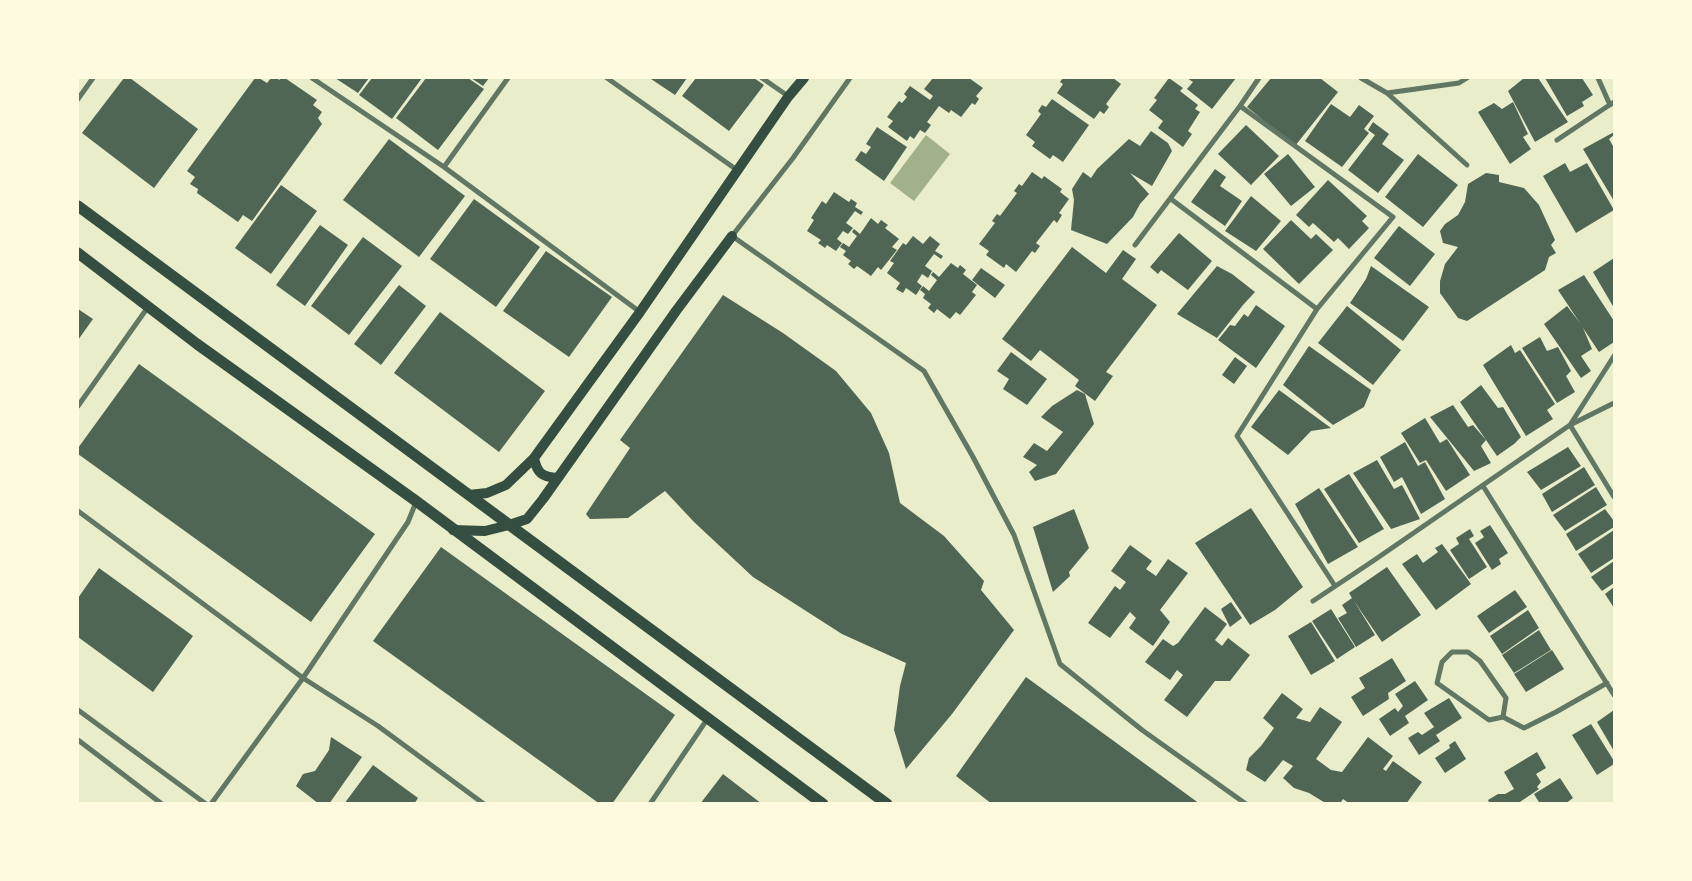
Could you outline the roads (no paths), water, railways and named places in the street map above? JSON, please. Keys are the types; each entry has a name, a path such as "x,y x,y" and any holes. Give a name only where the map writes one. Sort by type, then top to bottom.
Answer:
{"main road":[{"path":"469,495 487,493 506,485 534,458 640,312 788,97 804,78"},
{"path":"78,206 887,804"},
{"path":"453,530 485,531 527,519 543,500 676,311 732,236"},
{"path":"78,253 148,307 416,501 823,804"},
{"path":"534,458 540,474 548,478 557,478"}],"street":[{"path":"78,99 93,78"},
{"path":"312,78 444,167 640,312"},
{"path":"444,167 508,78"},
{"path":"607,78 738,171"},
{"path":"762,78 788,97"},
{"path":"850,78 793,158 732,236 924,371 974,457 1014,535 1060,664 1142,730 1246,804"},
{"path":"1135,245 1259,78"},
{"path":"1360,78 1386,92 1467,165"},
{"path":"1386,92 1458,83 1467,78"},
{"path":"1557,140 1612,104 1598,78"},
{"path":"1240,106 1393,217 1317,309 1237,436 1335,586"},
{"path":"1171,199 1317,309"},
{"path":"78,406 148,307"},
{"path":"1570,425 1614,357"},
{"path":"1313,601 1570,425 1614,403"},
{"path":"1570,425 1614,497"},
{"path":"1483,486 1614,695"},
{"path":"212,804 303,678 408,522 416,501"},
{"path":"78,511 303,678 378,726 484,804"},
{"path":"1503,717 1506,698 1480,661 1468,652 1452,652 1442,662 1437,683 1489,720 1503,717 1524,728 1608,683"},
{"path":"78,710 206,804"},
{"path":"650,804 708,718"},
{"path":"78,740 162,804"}]}
